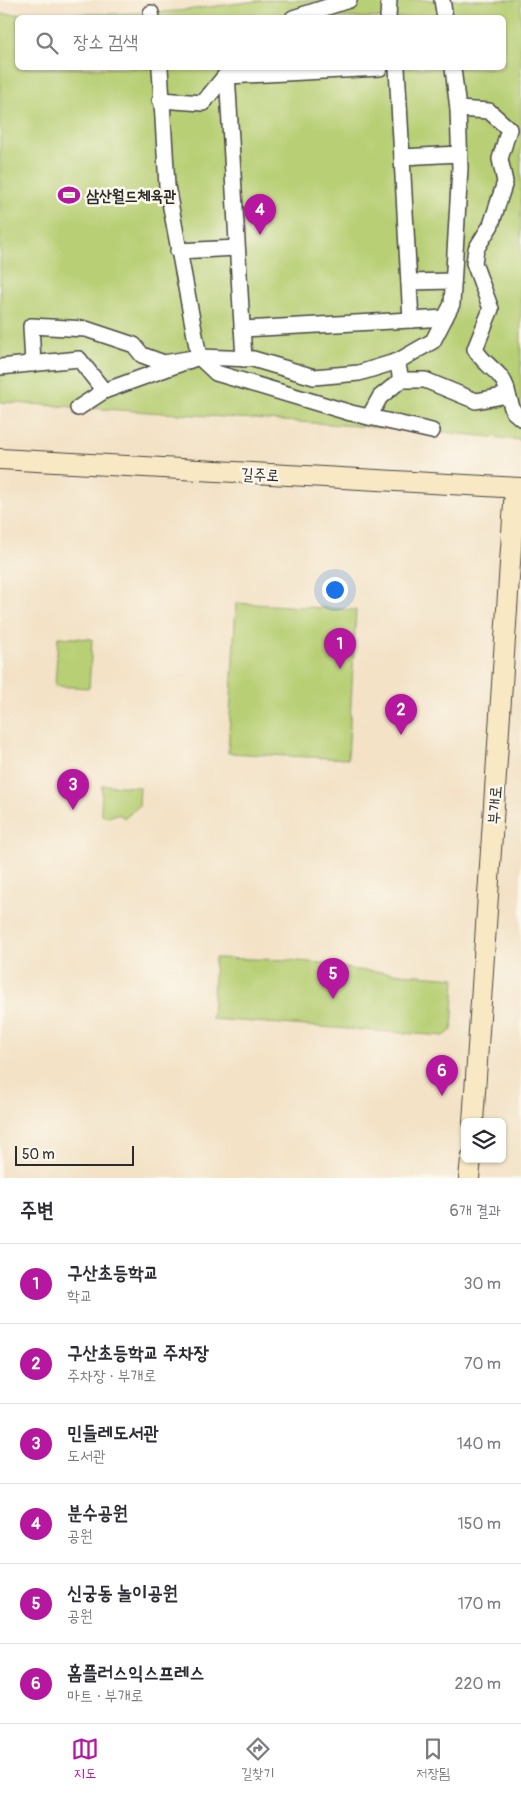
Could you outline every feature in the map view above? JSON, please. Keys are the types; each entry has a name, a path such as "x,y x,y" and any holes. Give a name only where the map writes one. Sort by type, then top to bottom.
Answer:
{"street":[{"path":"302,15 349,0"},
{"path":"388,15 389,0"},
{"path":"442,0 444,15"},
{"path":"160,70 160,100 167,186 199,357 216,373 369,417 432,431"},
{"path":"160,100 203,103 229,72 304,70"},
{"path":"397,70 411,320"},
{"path":"33,364 31,326 86,329 134,345 142,355 164,363 199,357 252,359 314,377 359,373 398,361 433,341 452,304 459,154 458,110 454,70"},
{"path":"229,72 244,359"},
{"path":"458,110 489,110 515,125 500,159 505,182 491,225 476,248 474,263 491,309 475,349 481,360 498,372 506,383 513,411 521,418"},
{"path":"402,157 459,154"},
{"path":"178,251 237,248"},
{"path":"409,282 452,281"},
{"path":"242,329 444,318"},
{"path":"78,408 104,391 199,357"},
{"path":"0,367 79,360 104,391"},
{"path":"398,361 401,380"},
{"path":"369,417 380,397 401,380 425,380 476,401 508,395"},
{"name":"길주로","path":"0,459 518,488"},
{"name":"부개로","path":"473,1118 518,488"},
{"path":"469,1178 471,1163"}],"green space":[{"path":"264,0 521,0 521,440 432,431 0,402 0,14 115,14 178,11"},
{"path":"236,603 356,610 348,759 228,753"},
{"path":"58,637 92,639 89,688 55,686"},
{"path":"102,785 140,787 139,806 125,818 118,814 108,817 103,816 101,812"},
{"path":"215,958 289,960 330,964 356,970 455,978 452,1030 444,1036 212,1019"}],"place":[{"name":"삼산월드체육관","path":"69,195"},
{"name":"분수공원","path":"260,235"},
{"name":"구산초등학교","path":"340,669"},
{"name":"구산초등학교 주차장","path":"401,735"},
{"name":"민들레도서관","path":"73,810"},
{"name":"신궁동 놀이공원","path":"333,999"},
{"name":"홈플러스익스프레스","path":"442,1096"}]}
